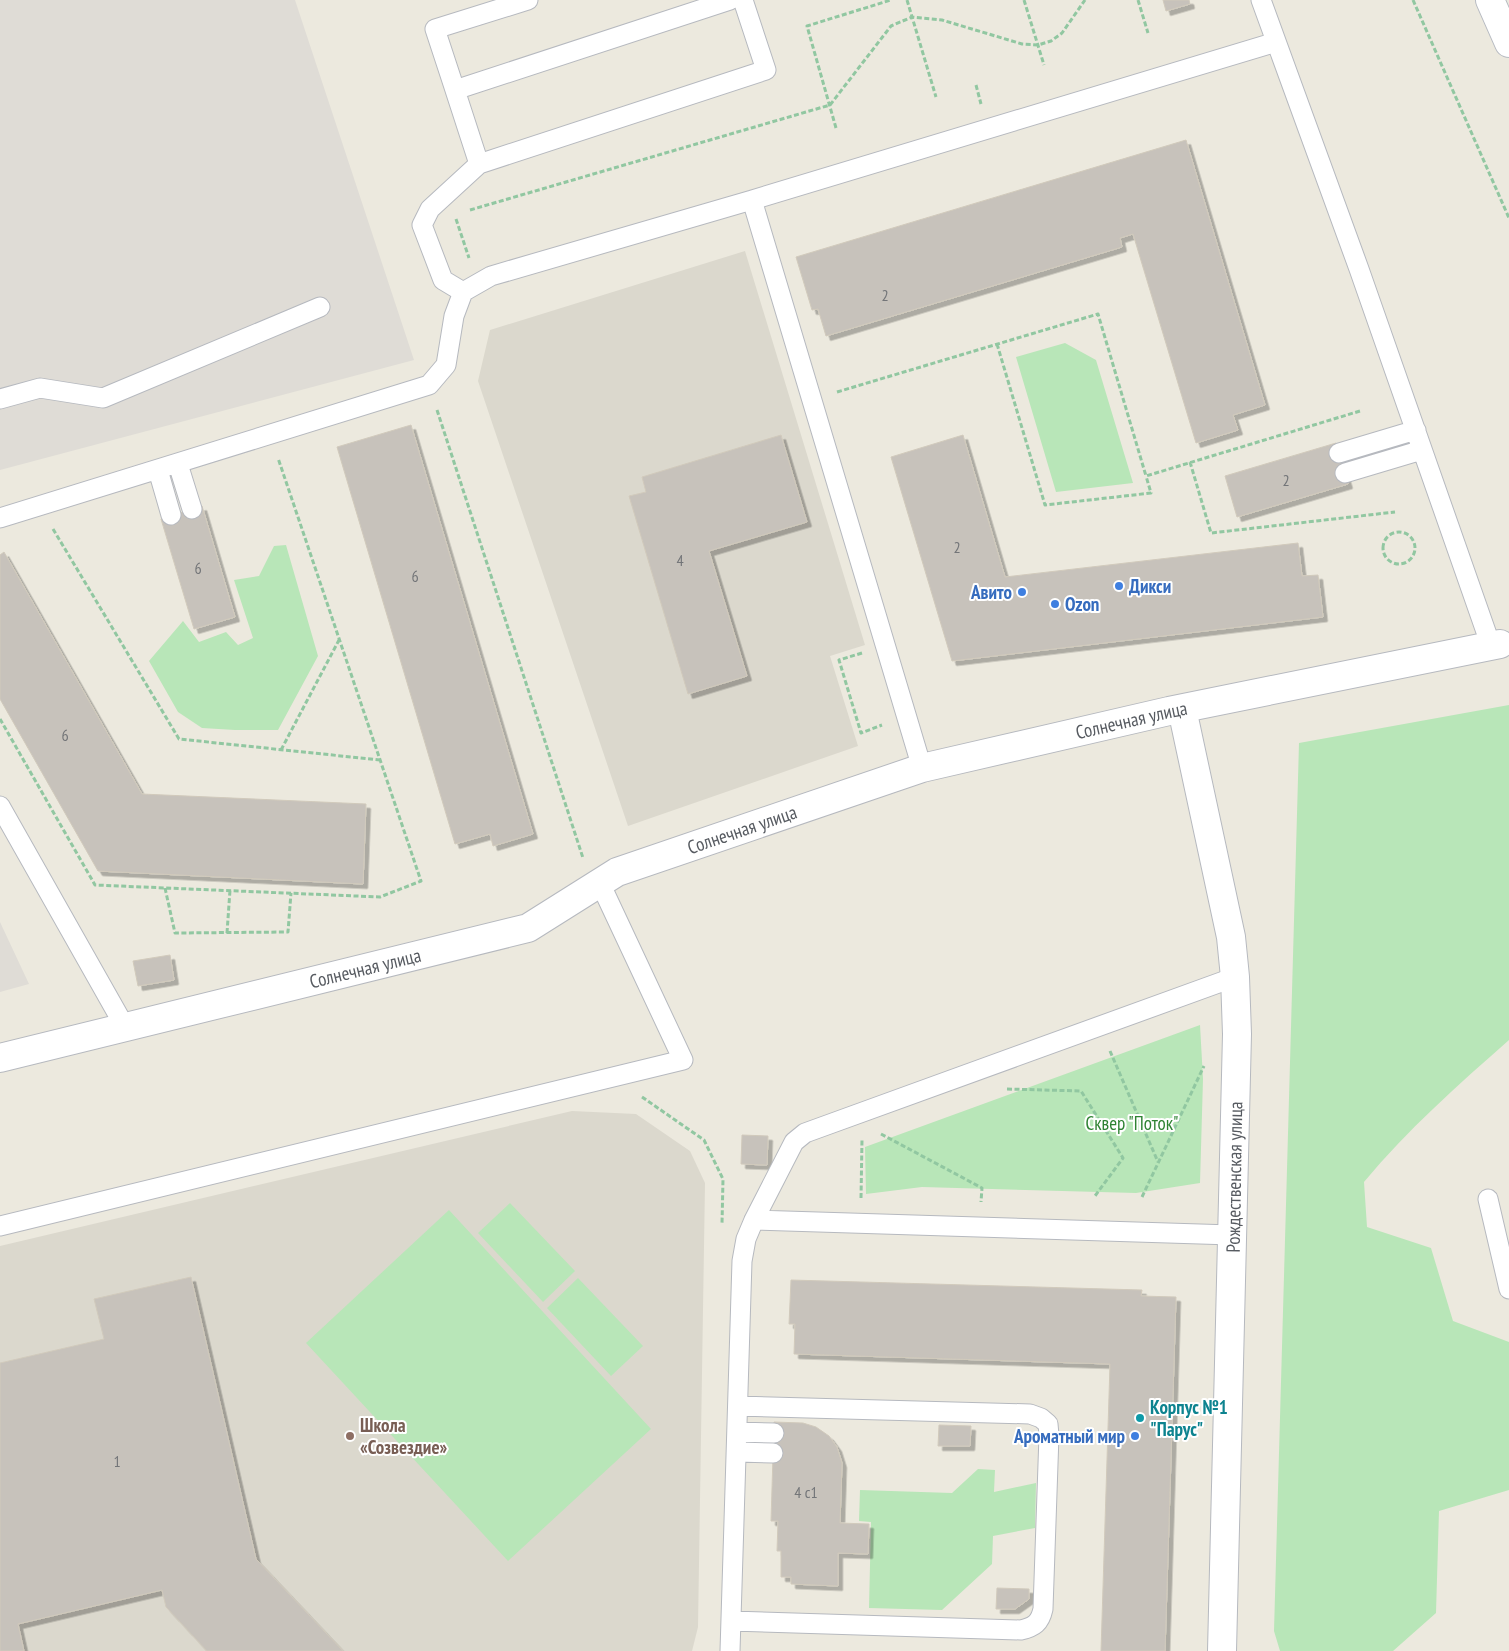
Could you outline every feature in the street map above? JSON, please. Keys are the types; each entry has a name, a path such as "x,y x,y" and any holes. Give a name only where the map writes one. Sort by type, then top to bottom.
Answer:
{"street":[{"path":"1490,0 1509,42"},
{"name":"Солнечная улица","path":"0,1058 528,928 617,872 922,768 1182,708 1502,643"},
{"name":"Рождественская улица","path":"1182,708 1231,937 1236,976 1237,1034 1222,1651"}],"lane":[{"path":"479,164 436,29 528,0"},
{"path":"455,90 686,7 730,0"},
{"path":"471,288 443,280 422,226 430,209 479,164 766,70 743,0"},
{"path":"1260,0 1422,450 1502,643"},
{"path":"0,518 429,385 446,365 454,316 471,288 491,276 752,200 1276,42"},
{"path":"752,200 922,768"},
{"path":"0,399 40,388 103,398 320,307"},
{"path":"1339,453 1416,430"},
{"path":"1345,473 1422,450"},
{"path":"178,464 192,509"},
{"path":"158,470 172,515"},
{"path":"0,806 125,1027"},
{"path":"0,1226 683,1060 596,885"},
{"path":"730,1651 742,1261 746,1239 754,1220 794,1142 805,1134 1236,976"},
{"path":"1488,1199 1509,1289"},
{"path":"754,1220 1232,1235"},
{"path":"731,1621 1021,1630 1032,1628 1041,1620 1044,1600 1049,1435 1048,1424 1041,1418 1030,1414 738,1406"},
{"path":"737,1432 774,1434"},
{"path":"736,1452 773,1453"}],"path":[{"path":"836,128 807,26 891,0"},
{"path":"907,0 936,97"},
{"path":"1024,0 1044,65"},
{"path":"464,212 830,105 891,26 912,17 942,20 1022,44 1038,45 1051,41 1062,33 1085,0"},
{"path":"1138,0 1148,34"},
{"path":"1412,0 1509,218"},
{"path":"976,86 983,108"},
{"path":"455,214 471,288"},
{"path":"846,389 997,344 1098,314 1151,492 1045,505 997,344"},
{"path":"429,385 596,885"},
{"path":"1146,476 1360,411"},
{"path":"0,720 95,885 380,897 421,881 277,455"},
{"path":"1190,462 1211,534 1395,512"},
{"path":"50,524 179,739 380,760"},
{"path":"1399,532 1408,535 1415,543 1415,553 1409,561 1400,565 1390,562 1384,554 1383,544 1389,535 1399,532"},
{"path":"281,750 339,639"},
{"path":"869,649 839,660 862,733 881,725 889,725 893,729 895,738 912,733"},
{"path":"165,888 174,933 288,932 291,893"},
{"path":"227,933 230,890"},
{"path":"1110,1050 1158,1163"},
{"path":"1142,1197 1207,1058"},
{"path":"1004,1089 1081,1091 1123,1158 1095,1196"},
{"path":"633,1096 642,1097 704,1140 723,1179 722,1228"},
{"path":"881,1133 982,1188 981,1202"},
{"path":"860,1198 862,1140"}],"shaded area":[{"path":"0,0 295,0 414,360 0,470"},
{"path":"745,251 865,645 830,656 858,746 628,826 478,381 490,330"},
{"path":"0,922 29,984 0,992"},
{"name":"Школа «Созвездие»","path":"572,1111 636,1114 690,1151 705,1183 698,1627 692,1651 0,1651 0,1246"}],"green space":[{"path":"1065,343 1096,360 1133,483 1056,492 1016,357"},
{"path":"286,545 318,656 278,730 202,728 178,712 149,661 183,621 199,642 226,632 238,645 253,638 234,580 259,576 274,546"},
{"path":"1509,705 1509,1040 1415,1126 1364,1182 1367,1227 1431,1248 1453,1321 1509,1342 1509,1490 1439,1511 1436,1613 1393,1651 1280,1651 1274,1631 1299,743"},
{"name":"Сквер \"Поток\"","path":"1200,1025 1203,1079 1200,1183 1136,1193 922,1187 866,1194 865,1147"},
{"path":"510,1203 575,1271 543,1302 478,1233"},
{"path":"449,1210 651,1429 508,1561 306,1343"},
{"path":"578,1278 643,1346 611,1376 547,1308"},
{"path":"978,1469 995,1470 994,1492 1036,1483 1035,1528 993,1536 992,1564 942,1610 869,1608 871,1522 859,1521 860,1490 952,1493"}],"building":[{"path":"1163,0 1189,0 1190,4 1166,11"},
{"path":"1186,140 1265,405 1233,415 1238,430 1196,443 1133,234 1120,238 1122,247 826,336 818,309 812,310 796,257"},
{"path":"411,425 533,834 493,846 490,834 455,844 337,447"},
{"path":"781,435 807,522 709,551 747,676 688,694 629,496 646,492 642,477"},
{"path":"963,435 1005,577 1298,543 1302,576 1318,575 1323,617 952,661 891,457"},
{"path":"1336,443 1348,484 1237,517 1225,476"},
{"path":"202,506 235,617 194,629 161,519"},
{"path":"4,552 142,794 366,804 363,884 98,871 0,699 0,555"},
{"path":"170,955 174,980 138,986 133,961"},
{"path":"742,1135 768,1136 767,1165 741,1164"},
{"path":"191,1277 256,1559 343,1651 207,1651 166,1607 162,1590 18,1624 24,1651 0,1651 0,1363 104,1339 94,1299"},
{"name":"Корпус №1 \"Парус\"","path":"791,1280 1142,1290 1141,1296 1176,1297 1165,1651 1101,1651 1110,1364 794,1354 795,1324 789,1324"},
{"path":"774,1422 803,1423 816,1427 829,1436 837,1447 842,1463 840,1523 869,1524 868,1554 838,1553 838,1586 791,1584 791,1577 781,1577 781,1551 777,1551 778,1521 771,1521"},
{"path":"939,1425 971,1426 970,1446 938,1446"},
{"path":"997,1588 1029,1589 1029,1599 1015,1609 996,1609"}],"place":[{"name":"Дикси","path":"1119,586"},
{"name":"Авито","path":"1022,592"},
{"name":"Ozon","path":"1055,604"},
{"name":"Корпус №1 \"Парус\"","path":"1140,1418"},
{"name":"Школа «Созвездие»","path":"350,1436"},
{"name":"Ароматный мир","path":"1135,1436"}]}
